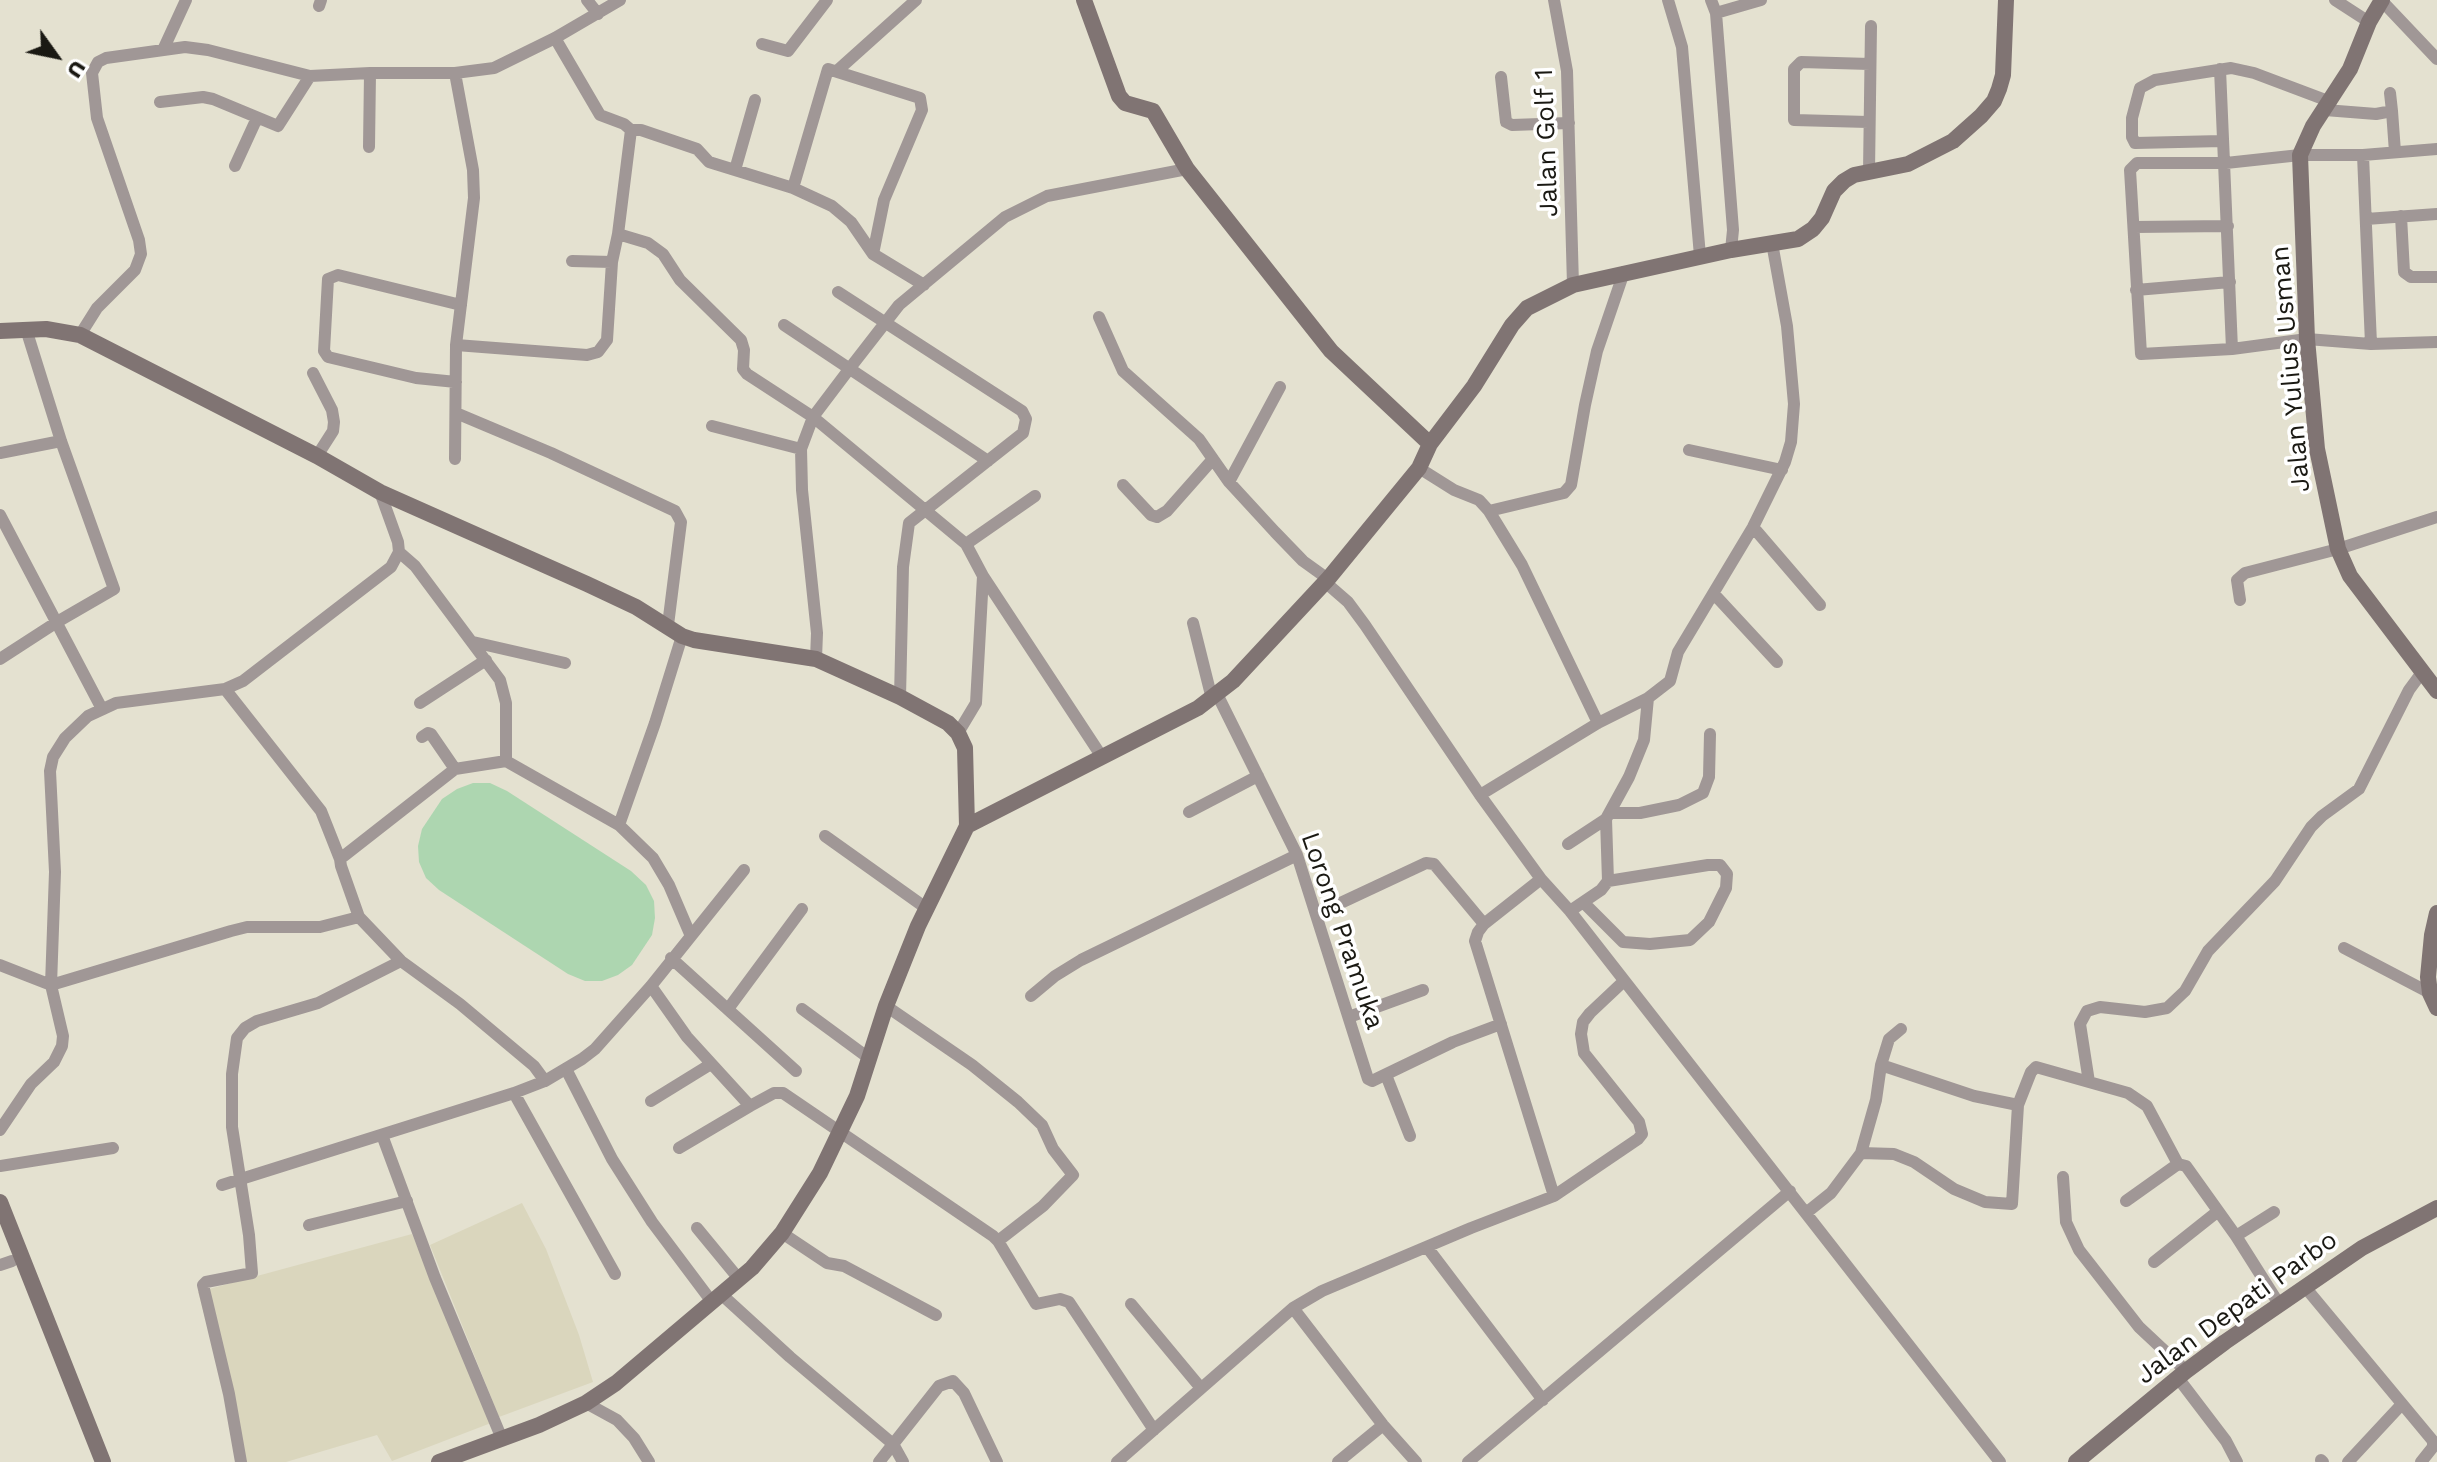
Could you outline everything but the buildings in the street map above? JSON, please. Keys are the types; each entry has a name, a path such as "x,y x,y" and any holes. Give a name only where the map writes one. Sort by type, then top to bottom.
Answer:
{"street":[{"path":"163,50 186,0"},
{"path":"587,0 598,14"},
{"path":"80,335 97,308 135,270 141,254 139,240 97,118 92,73 98,62 106,58 185,47 310,76 455,73 494,68 555,38 620,0"},
{"path":"762,44 788,51 827,0"},
{"path":"1084,0 1119,96 1125,103 1153,111 1187,169 1331,351 1430,444"},
{"name":"Jalan Golf 1","path":"1554,0 1564,43 1573,285"},
{"path":"1668,0 1682,47 1700,256"},
{"path":"1711,0 1716,13 1733,230 1731,250"},
{"path":"1716,13 1761,0"},
{"path":"967,826 1215,697 1233,681 1326,581 1419,468 1430,444 1527,308 1573,285 1624,272 1798,239 1822,218 1834,191 1844,181 1908,164 1953,141 1994,101 2003,75 2006,0"},
{"path":"2335,0 2369,22"},
{"path":"2300,155 2305,140 2350,69 2369,22 2382,0 2437,59"},
{"path":"838,70 913,1"},
{"path":"1869,172 1871,26"},
{"path":"555,38 600,115 631,130 641,130 697,149 709,162 793,188 832,206 851,222 873,254 924,285"},
{"path":"1868,122 1794,120 1794,69 1801,62 1870,64"},
{"path":"793,188 828,69 914,95 923,104 884,200 873,254"},
{"path":"2220,69 2232,349"},
{"path":"2222,141 2137,144 2132,137 2136,95 2146,83 2220,69 2240,69 2328,106 2376,114 2392,111"},
{"path":"369,147 370,73"},
{"path":"455,73 473,170 474,198 456,345 455,459"},
{"path":"160,102 203,97 275,126 280,124 310,76"},
{"path":"1501,77 1505,118 1509,124 1569,123"},
{"path":"2390,93 2395,152"},
{"path":"735,170 755,100"},
{"path":"235,166 257,118"},
{"path":"456,345 587,355 598,352 607,340 612,262 631,130"},
{"path":"2437,149 2363,155 2300,155 2226,163 2133,165 2130,170 2141,354 2232,349 2307,339 2371,344 2437,342"},
{"name":"Jalan Yulius Usman","path":"2300,155 2307,339 2317,449 2338,549 2350,576 2437,691"},
{"path":"2363,155 2371,344"},
{"path":"816,659 817,633 802,490 801,449 813,417 850,368 899,305 1005,217 1047,196 1187,169"},
{"path":"2366,219 2437,214"},
{"path":"2401,216 2404,272 2411,277 2437,277"},
{"path":"2134,227 2228,226"},
{"path":"618,234 657,247 680,280 741,340 743,369 747,374 813,417 966,544 983,576 1102,757"},
{"path":"1480,795 1598,723 1648,698 1670,681 1678,652 1753,527 1782,470 1791,442 1794,404 1787,326 1772,243"},
{"path":"572,261 612,262"},
{"path":"1489,511 1564,493 1571,485 1597,351 1624,272"},
{"path":"456,382 393,373 325,355 328,279 338,275 351,277 461,305"},
{"path":"2136,290 2230,282"},
{"path":"838,292 1024,414 1026,419 1023,433 909,523 903,567 900,697"},
{"path":"1099,317 1123,371 1199,439 1229,482 1303,561 1348,602 1541,879 1570,911 2000,1462"},
{"path":"784,325 988,461"},
{"path":"0,659 114,589 61,441 26,329"},
{"path":"0,331 61,330 80,335 317,456 380,492 587,584 668,625 682,636 816,659 900,697 948,723 958,733 965,748 967,826 926,908 886,1006 857,1096 820,1173 782,1233 739,1279 616,1383 586,1403 439,1462"},
{"path":"313,373 332,410 334,422 333,431 317,456"},
{"path":"1229,482 1280,387"},
{"path":"456,413 675,511 681,522 668,625"},
{"path":"712,426 801,449"},
{"path":"0,453 61,441"},
{"path":"1689,450 1782,470"},
{"path":"1123,485 1151,515 1157,517 1167,511 1213,459"},
{"path":"1419,468 1454,490 1479,500 1489,511 1522,565 1598,723"},
{"path":"380,492 399,552 410,559 473,642 504,691 506,761"},
{"path":"966,544 1035,496"},
{"path":"0,515 102,709"},
{"path":"2240,600 2239,575 2338,549 2437,517"},
{"path":"1753,527 1820,605"},
{"path":"0,1130 31,1084 54,1062 62,1046 63,1036 51,985 55,872 50,771 53,757 65,738 88,716 116,703 225,689 243,681 391,567 399,552"},
{"path":"958,733 976,703 983,576"},
{"path":"1714,594 1777,662"},
{"name":"Lorong Pramuka","path":"1193,623 1215,697 1297,855 1367,1078 1372,1081 1386,1075"},
{"path":"619,825 682,636"},
{"path":"473,642 565,663"},
{"path":"420,703 486,660"},
{"path":"2089,1082 2080,1024 2087,1011 2091,1007 2145,1012 2167,1008 2185,991 2208,951 2275,881 2311,827 2359,789 2409,690 2423,671"},
{"path":"225,689 321,811 359,917 401,961 460,1004 534,1066 545,1081"},
{"path":"1568,844 1608,816 1644,740 1648,698"},
{"path":"422,737 431,734 455,769"},
{"path":"1608,816 1679,805 1703,793 1709,777 1710,734"},
{"path":"340,859 455,769 506,761 619,825 653,858 669,885 690,934"},
{"path":"1189,812 1258,776"},
{"path":"1570,911 1601,890 1608,881 1608,816"},
{"path":"825,836 926,908"},
{"path":"1031,996 1081,960 1297,855"},
{"path":"1317,914 1426,863 1434,864 1484,924"},
{"path":"1584,903 1623,942 1650,944 1690,940 1709,922 1726,888 1727,874 1720,865 1708,865 1608,881"},
{"path":"222,1185 514,1093 566,1069 595,1049 651,986 744,870"},
{"path":"1541,879 1484,924 1478,932 1477,951 1554,1196"},
{"path":"728,1009 802,909"},
{"path":"2433,1000 2428,961 2437,913"},
{"path":"0,965 51,985 176,945 247,927 320,927 359,917"},
{"path":"2344,948 2433,1000"},
{"path":"671,958 796,1071"},
{"path":"241,1462 229,1394 203,1285 252,1273 232,1127 232,1074 237,1038 245,1028 257,1021 318,1003 401,961"},
{"path":"1117,1462 1293,1308 1322,1291 1554,1196 1642,1134 1639,1122 1584,1053 1581,1034 1583,1022 1590,1013 1624,981"},
{"path":"651,986 711,1064 750,1106"},
{"path":"1349,1017 1423,990"},
{"path":"886,1006 972,1065 1018,1102 1042,1125 1053,1149 1073,1175 1043,1206 998,1241"},
{"path":"802,1009 870,1059"},
{"path":"1410,1136 1386,1075 1453,1042 1501,1024"},
{"path":"1806,1213 1831,1193 1861,1153 1889,1039 1901,1029"},
{"path":"651,1101 711,1064"},
{"path":"1881,1065 1974,1096 2018,1105"},
{"path":"1861,1153 1894,1154 1914,1162 1954,1189 1985,1202 2012,1204 2018,1105 2036,1067 2128,1093 2147,1106 2178,1164 2186,1166 2192,1173 2279,1304"},
{"path":"566,1069 612,1159 652,1222 716,1298 893,1444 903,1462"},
{"path":"514,1093 615,1274"},
{"path":"679,1148 774,1093 783,1093 998,1241 1032,1300 1042,1304 1065,1299 1075,1309 1154,1430"},
{"path":"382,1135 435,1278 502,1439"},
{"path":"0,1166 113,1148"},
{"path":"2126,1201 2178,1164"},
{"path":"2063,1177 2066,1222 2079,1250 2139,1327 2182,1374 2237,1462"},
{"path":"1468,1462 1790,1191"},
{"path":"309,1225 407,1201"},
{"path":"0,1202 9,1255 103,1462"},
{"name":"Jalan Depati Parbo","path":"2076,1462 2182,1374 2279,1304 2362,1248 2437,1208"},
{"path":"2154,1262 2217,1212"},
{"path":"2236,1236 2274,1212"},
{"path":"697,1228 739,1279"},
{"path":"0,1229 94,1462"},
{"path":"782,1233 827,1263 844,1266 936,1315"},
{"path":"1427,1247 1543,1400"},
{"path":"2305,1287 2433,1441 2433,1447 2421,1462"},
{"path":"1131,1304 1200,1387"},
{"path":"1293,1308 1383,1425 1416,1462"},
{"path":"879,1462 939,1386 947,1381 953,1381 964,1393 997,1462"},
{"path":"586,1403 617,1420 634,1438 649,1462"},
{"path":"2348,1462 2402,1404"},
{"path":"1338,1462 1383,1425"}],"shaded area":[{"path":"522,1203 546,1249 579,1335 593,1382 499,1417 430,1245"},
{"path":"412,1234 491,1423 392,1461 377,1435 286,1462 246,1462 198,1292"}],"green space":[{"path":"473,783 490,783 507,791 631,871 646,885 654,901 655,918 652,935 632,965 602,981 585,981 568,974 439,890 426,878 419,862 418,846 422,829 442,799"}]}
